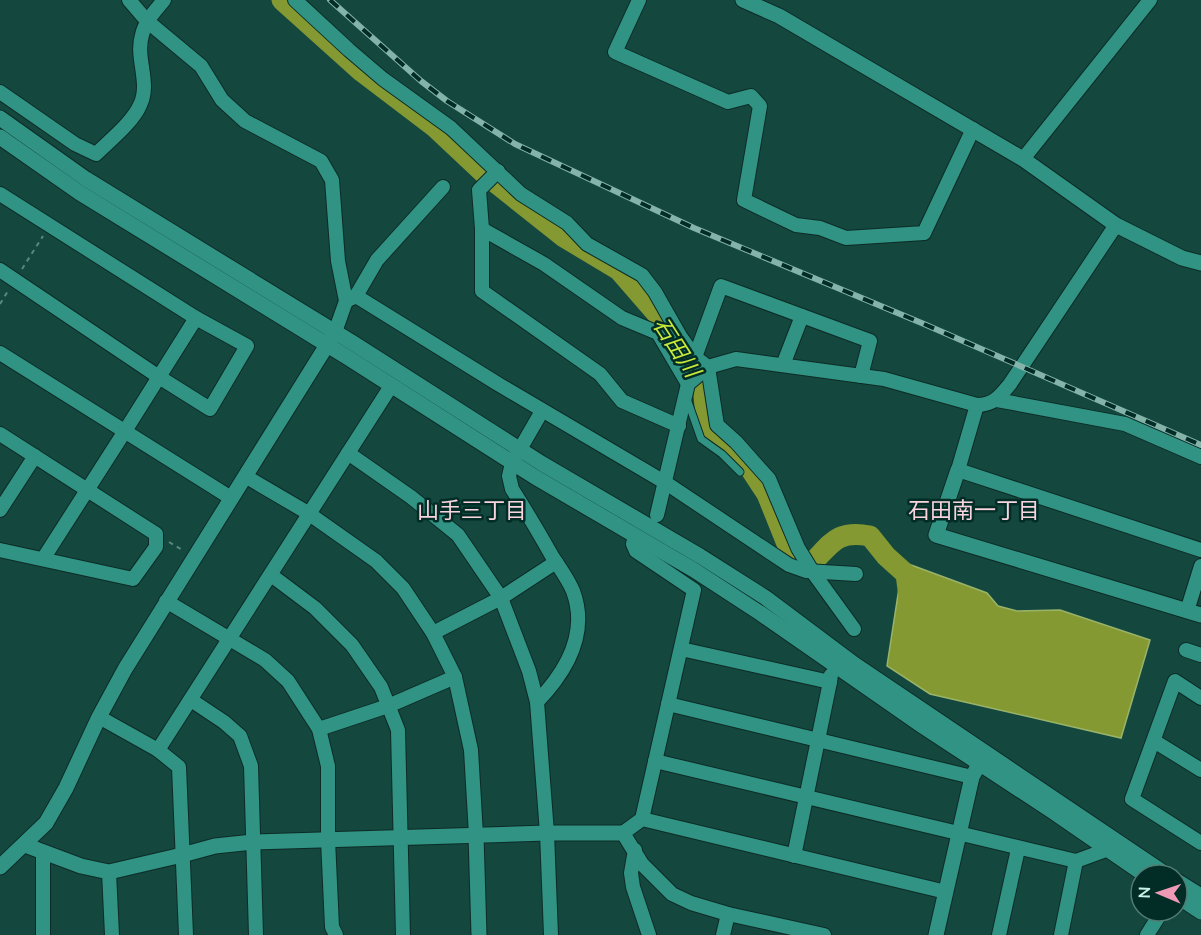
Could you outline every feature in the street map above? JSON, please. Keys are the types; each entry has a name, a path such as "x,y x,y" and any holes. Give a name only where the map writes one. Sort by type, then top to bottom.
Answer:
{"street":[{"path":"129,0 147,21 201,66 222,100 245,121 321,160 332,180 338,261 351,299 666,483 789,565 812,571 856,574"},
{"path":"0,92 75,144 96,154 141,104 145,78 140,52 141,37 147,21 164,0"},
{"path":"296,0 383,79 451,128 521,194 567,223 587,244 642,275 695,357 708,367 717,425 736,442 769,479 798,548 854,629"},
{"path":"639,0 615,52 728,102 751,96 760,106 744,200 796,225 820,228 846,238 924,233 973,129"},
{"path":"743,0 779,16 1023,159 1116,225 1182,258 1201,263"},
{"path":"1023,159 1150,0"},
{"path":"0,118 86,179 331,339 515,456 634,536 732,594 1129,865"},
{"path":"0,137 80,193 331,339 391,386 700,556 766,598 854,664 979,764 1148,863"},
{"path":"498,171 479,190 482,229 482,291 600,374 622,401 679,426"},
{"path":"0,867 46,823 66,788 99,717 125,669 331,339 351,299 376,260 443,187"},
{"path":"0,194 196,318 247,346 210,409 0,270"},
{"path":"997,400 1116,225"},
{"path":"482,229 544,264 622,318 658,333 680,336"},
{"path":"695,357 721,286 870,340 861,376"},
{"path":"783,365 802,316"},
{"path":"42,559 196,318"},
{"path":"658,333 687,389"},
{"path":"0,353 231,498"},
{"path":"657,515 687,389 708,367 736,358 884,379 977,405 997,400 1125,424 1201,457"},
{"path":"158,750 391,386"},
{"path":"977,405 936,535 1194,613 1201,566"},
{"path":"537,702 567,663 576,643 579,617 574,594 513,489 509,476 515,456 542,411"},
{"path":"0,434 156,534 156,547 133,579 0,550"},
{"path":"348,453 411,497 458,535 501,598 529,671 537,702 547,833 551,935"},
{"path":"0,510 35,456"},
{"path":"958,470 1201,550"},
{"path":"245,476 308,513 376,561 403,588 434,633 455,677 471,750 479,935"},
{"path":"25,845 81,866 109,872 215,846 253,842 547,833 623,833 642,819 694,590 636,551 633,544 634,536"},
{"path":"434,633 501,598 556,562"},
{"path":"271,575 315,608 352,645 381,687 398,730 403,935"},
{"path":"166,601 266,660 288,681 319,729 328,766 328,840 332,927 336,935"},
{"path":"681,649 830,682"},
{"path":"1186,650 1201,655"},
{"path":"794,856 831,673 835,665"},
{"path":"319,729 388,706 455,677"},
{"path":"1201,698 1175,681 1132,799 1201,843"},
{"path":"191,700 224,722 240,736 251,765 253,842 262,934"},
{"path":"668,704 818,740 979,764"},
{"path":"99,717 158,750 179,767 186,935"},
{"path":"1154,741 1201,770"},
{"path":"655,761 1076,861 1106,850"},
{"path":"936,935 979,764"},
{"path":"642,819 946,892"},
{"path":"623,833 642,864 672,894 692,903 778,930 824,935"},
{"path":"999,935 1018,849"},
{"path":"635,850 631,873 633,887 649,935"},
{"path":"43,852 43,935"},
{"path":"1061,935 1076,861"},
{"path":"109,872 112,935"},
{"path":"723,935 728,914"}],"lane":[{"path":"687,389 701,439 722,454 740,472"}],"path":[{"path":"0,304 50,225"},
{"path":"156,534 194,557"}],"shaded area":[{"path":"903,562 987,593 998,606 1017,611 1060,610 1150,640 1121,738 930,694 887,666"}],"waterway":[{"name":"石田川","path":"282,0 361,71 436,128 486,175 564,237 619,270 659,316 703,386 707,426 746,462 767,494 792,556 811,564 831,544 843,536 870,536 886,556 906,574 909,597"}],"railway":[{"path":"330,0 421,81 447,101 515,144 694,228 924,324 1201,445"}],"district":[{"name":"山手三丁目","path":"472,510"},
{"name":"石田南一丁目","path":"974,510"}]}
